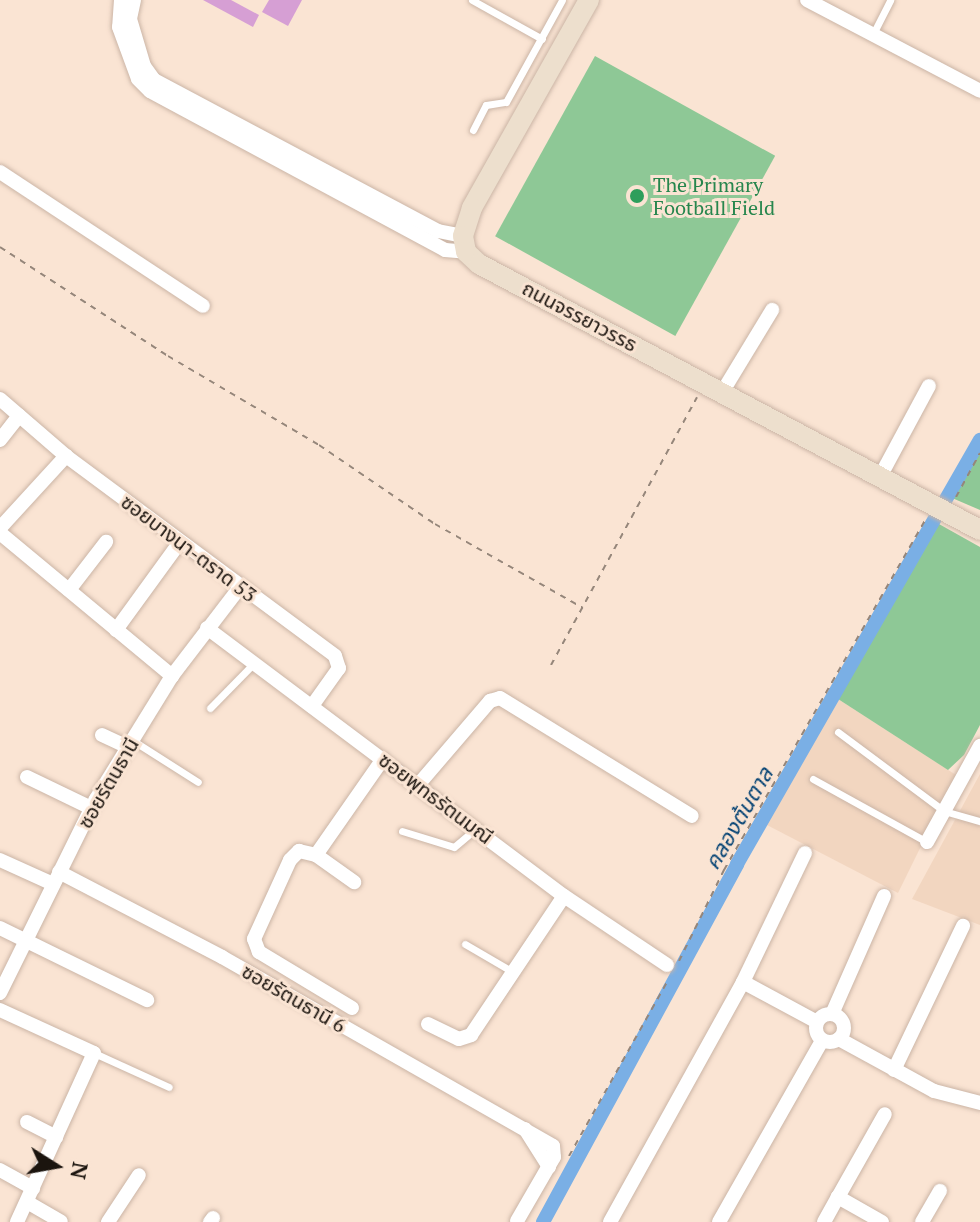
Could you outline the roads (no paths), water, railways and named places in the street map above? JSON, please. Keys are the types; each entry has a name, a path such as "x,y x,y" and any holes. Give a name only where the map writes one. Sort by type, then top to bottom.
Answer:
{"main road":[{"path":"465,244 472,208 589,0"},
{"name":"ถนนจรรยาวรรธ","path":"465,244 479,264 714,386 980,530"}],"street":[{"path":"121,0 119,27 141,84 273,151"},
{"path":"134,0 130,19 148,75 445,250 465,244"},
{"path":"807,0 980,91"},
{"path":"0,172 203,306"},
{"path":"714,386 772,310"},
{"path":"881,475 929,386"},
{"name":"ซอยบางนา-ตราด 53","path":"0,399 66,456 339,662 312,706"},
{"path":"0,440 19,416"},
{"path":"66,456 0,531 172,676"},
{"path":"69,590 106,542"},
{"path":"116,630 180,542"},
{"name":"ซอยรัตนธานี","path":"0,993 91,808 172,676 240,587"},
{"name":"ซอยพุทธรัตนมณี","path":"207,628 564,896 667,965"},
{"path":"418,785 490,701 500,698 692,816"},
{"path":"102,735 130,744"},
{"path":"927,842 980,746"},
{"path":"316,855 383,759"},
{"path":"27,777 91,808"},
{"path":"352,1008 255,946 255,931 290,860 299,851 316,855 354,882"},
{"path":"610,1222 743,982 805,853"},
{"name":"ซอยรัตนธานี 6","path":"0,860 56,878 222,957 525,1129 555,1168 517,1221"},
{"path":"428,1024 465,1038 564,896"},
{"path":"817,1022 832,1014 884,896"},
{"path":"894,1070 963,926"},
{"path":"0,928 147,1000"},
{"path":"719,1222 822,1041 817,1022 743,982"},
{"path":"0,1010 94,1053 17,1222"},
{"path":"832,1014 843,1022 839,1039"},
{"path":"822,1041 839,1039 934,1091 980,1103"},
{"path":"824,1222 885,1114"},
{"path":"27,1122 56,1137"},
{"path":"0,1170 33,1188"},
{"path":"108,1222 139,1175"},
{"path":"922,1222 940,1191"},
{"path":"838,1197 882,1222"},
{"path":"27,1202 61,1222"}],"lane":[{"path":"472,0 542,39"},
{"path":"473,130 486,105 506,102 562,0"},
{"path":"873,34 890,0"},
{"path":"210,708 254,663"},
{"path":"838,732 944,811 980,821"},
{"path":"130,744 198,782"},
{"path":"813,779 927,842"},
{"path":"402,831 454,847 476,828"},
{"path":"465,944 513,972"},
{"path":"94,1053 169,1087"}],"waterway":[{"name":"คลองต้นตาล","path":"543,1222 737,864 980,440"}],"place":[{"name":"The Primary Football Field","path":"637,196"}]}
